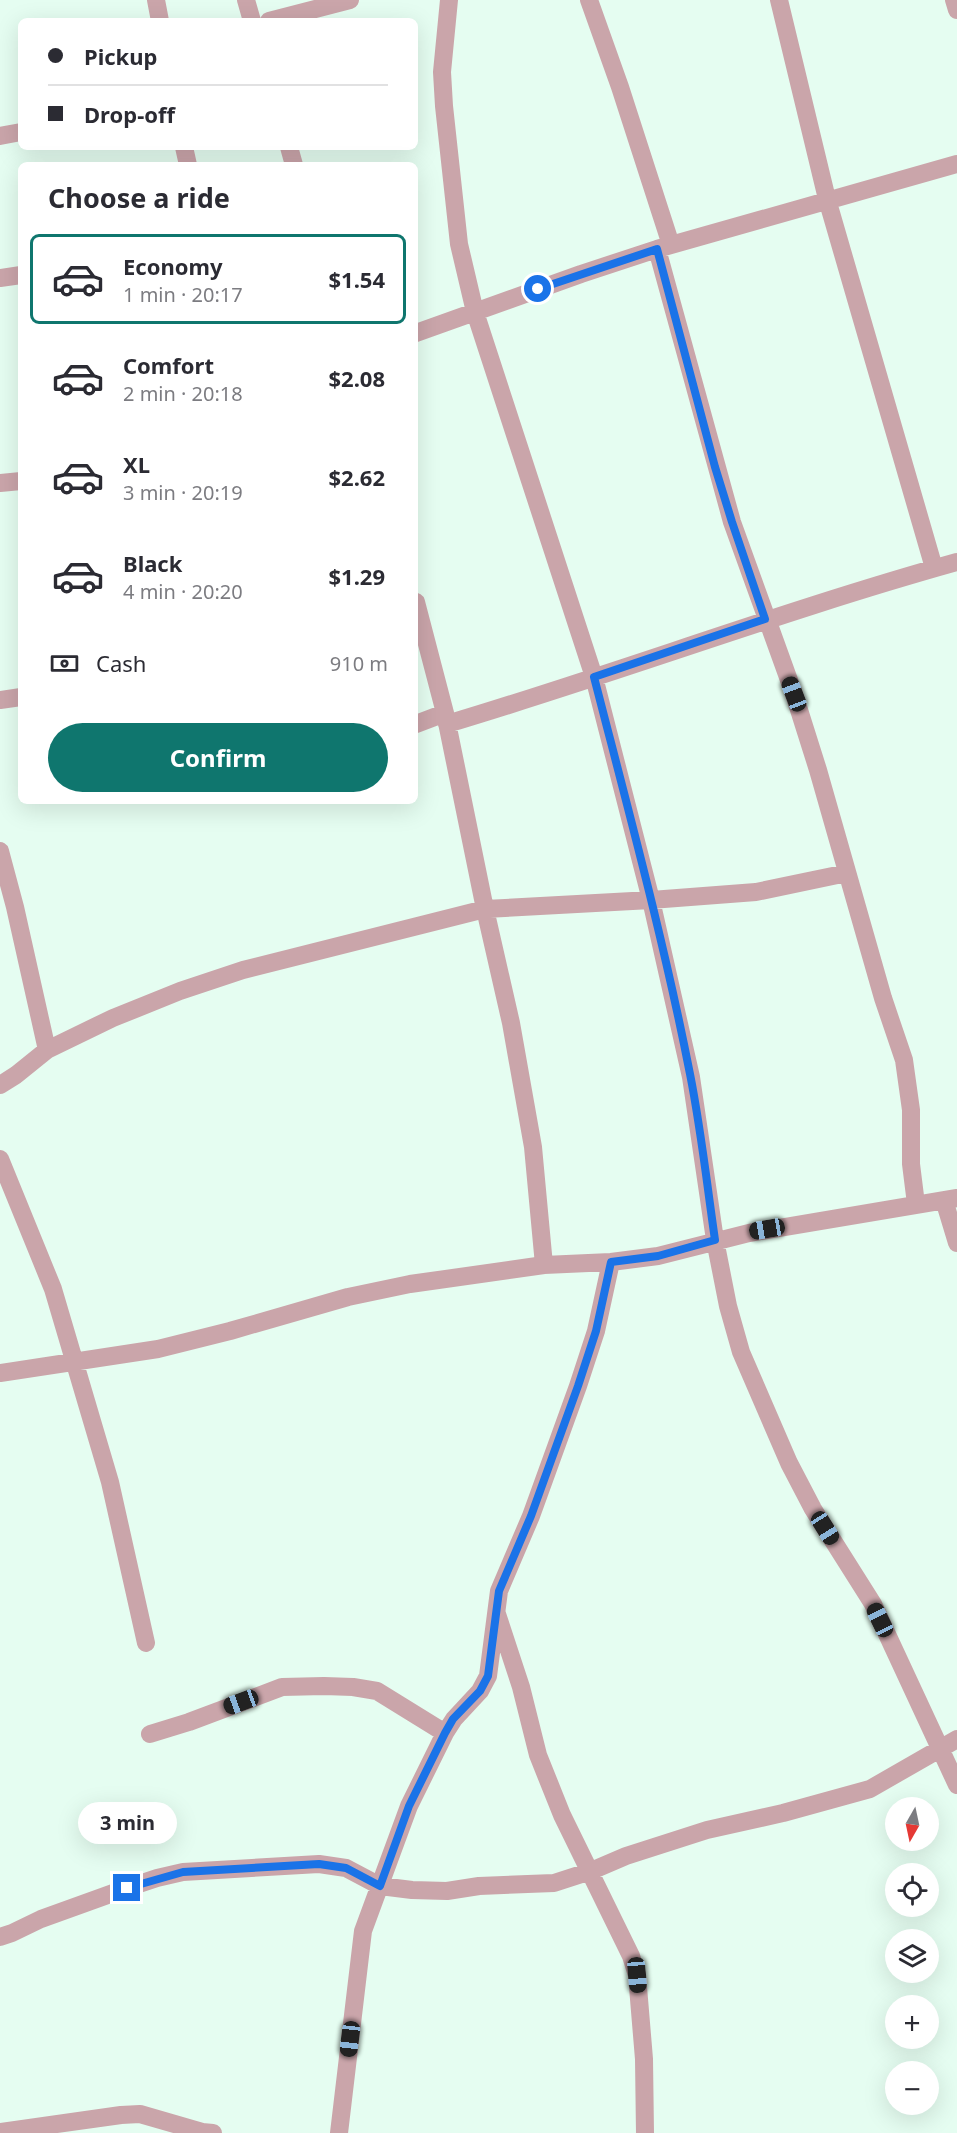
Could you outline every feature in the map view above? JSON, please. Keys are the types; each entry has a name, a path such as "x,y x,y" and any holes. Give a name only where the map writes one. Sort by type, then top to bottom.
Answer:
{"street":[{"path":"156,0 159,18"},
{"path":"246,0 251,18"},
{"path":"281,18 350,0"},
{"path":"449,0 442,72 459,244 475,312 594,677 651,900 691,1077 715,1240 728,1306 741,1352 789,1463 813,1509 873,1604 957,1785"},
{"path":"589,0 620,87 664,247 715,467 765,619 794,694 883,998 904,1060 911,1110 911,1164 916,1204"},
{"path":"779,0 828,199 934,568"},
{"path":"954,0 957,10"},
{"path":"0,136 18,133"},
{"path":"418,332 664,247 957,164"},
{"path":"0,278 18,275"},
{"path":"0,483 18,481"},
{"path":"418,724 446,719 594,677 765,619 957,562"},
{"path":"418,610 446,719 511,1023 533,1148 544,1265"},
{"path":"0,700 18,697"},
{"path":"0,851 8,908 47,1050"},
{"path":"0,1085 47,1050 112,1018 180,991 222,977 485,909 756,892 847,873"},
{"path":"0,1159 53,1290 110,1482 146,1643"},
{"path":"0,1373 158,1349 348,1297 410,1284 544,1265 611,1262 658,1256 715,1240 950,1199 957,1243"},
{"path":"339,2133 363,1931 409,1806 453,1719 480,1691 488,1676 499,1591 531,1516 578,1386 596,1331 611,1262"},
{"path":"496,1609 521,1687 538,1755 562,1815 631,1956 637,1975 644,2059 645,2133"},
{"path":"150,1734 282,1687 324,1686 377,1691 445,1733"},
{"path":"0,1937 127,1888 183,1872 319,1864 346,1868 380,1886 412,1890 447,1891 479,1886 554,1883 626,1856 707,1830 783,1813 870,1789 957,1739"},
{"path":"0,2132 121,2115 140,2115 213,2133"}],"route":[{"path":"127,1888 183,1872 319,1864 346,1868 380,1886 409,1806 445,1733 453,1719 480,1691 488,1676 499,1591 531,1516 578,1386 596,1331 611,1262 658,1256 715,1240 691,1077 675,999 594,677 765,619 715,467 657,249 538,289"}]}
